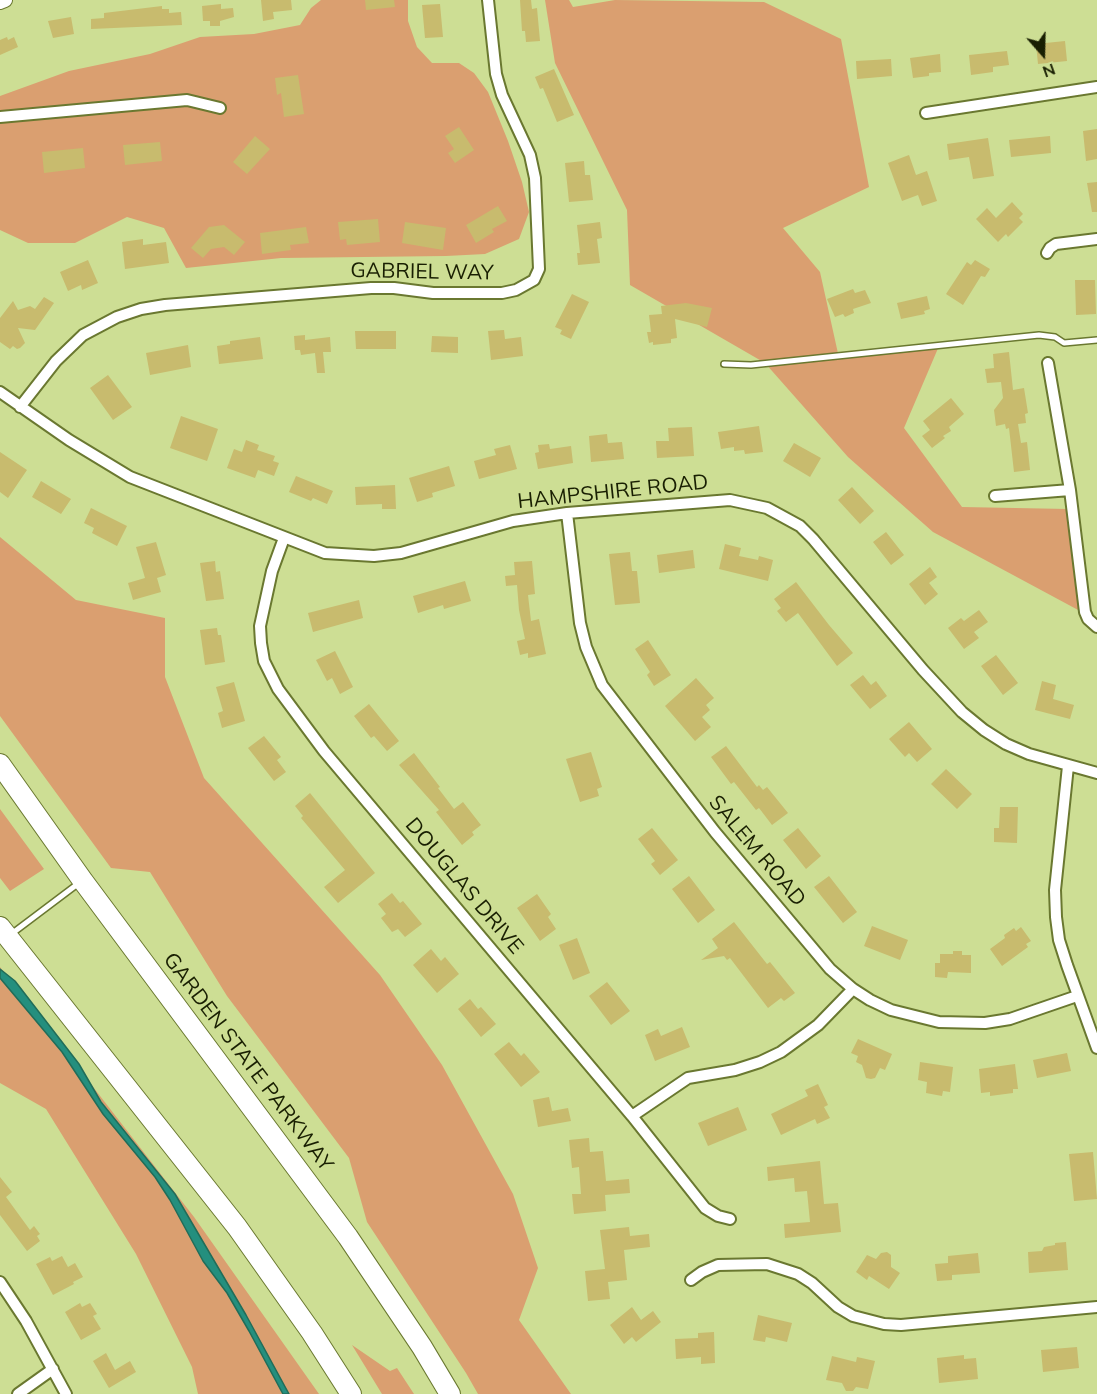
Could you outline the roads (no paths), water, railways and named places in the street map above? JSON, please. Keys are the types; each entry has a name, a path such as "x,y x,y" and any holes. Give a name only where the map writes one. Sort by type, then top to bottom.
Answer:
{"highway":[{"name":"GARDEN STATE PARKWAY","path":"0,764 83,881 348,1236 422,1347 450,1394"},
{"path":"4,932 237,1227 351,1394"}],"street":[{"path":"0,2 5,0"},
{"name":"GABRIEL WAY","path":"20,407 56,361 83,335 100,325 141,309 165,304 370,288 394,288 433,293 502,293 516,290 534,280 539,268 535,178 530,155 502,95 496,74 488,0"},
{"path":"926,113 1097,87"},
{"path":"0,117 188,100 220,108"},
{"path":"1047,253 1056,244 1097,239"},
{"path":"1048,363 1070,490 1085,612 1088,619 1097,627"},
{"name":"HAMPSHIRE ROAD","path":"0,392 130,477 325,553 375,556 401,553 513,521 567,513 730,500 767,508 784,516 813,539 923,670 962,712 984,730 1006,744 1029,754 1097,773"},
{"path":"995,496 1070,490"},
{"name":"SALEM ROAD","path":"567,513 580,623 586,647 602,685 714,832 830,969 870,1000 898,1012 939,1022 964,1024 1010,1019 1077,996"},
{"name":"DOUGLAS DRIVE","path":"284,537 272,571 260,626 264,661 278,689 324,751 632,1116 705,1208 718,1216 730,1219"},
{"path":"1068,766 1055,890 1056,917 1059,940 1097,1048"},
{"path":"632,1116 688,1078 735,1070 781,1052 818,1025 852,988"},
{"path":"691,1280 702,1272 718,1266 767,1264 798,1274 812,1283 838,1307 853,1316 884,1324 901,1325 1097,1307"},
{"path":"0,1282 66,1394"},
{"path":"18,1394 53,1369"}],"lane":[{"path":"724,364 751,365 1039,335 1055,337 1064,343 1097,340"},
{"path":"4,932 83,881"}],"water":[{"path":"0,969 15,981 79,1064 101,1102 175,1194 289,1394 283,1394 227,1293 203,1261 155,1177 103,1114 62,1052 0,978"}]}
